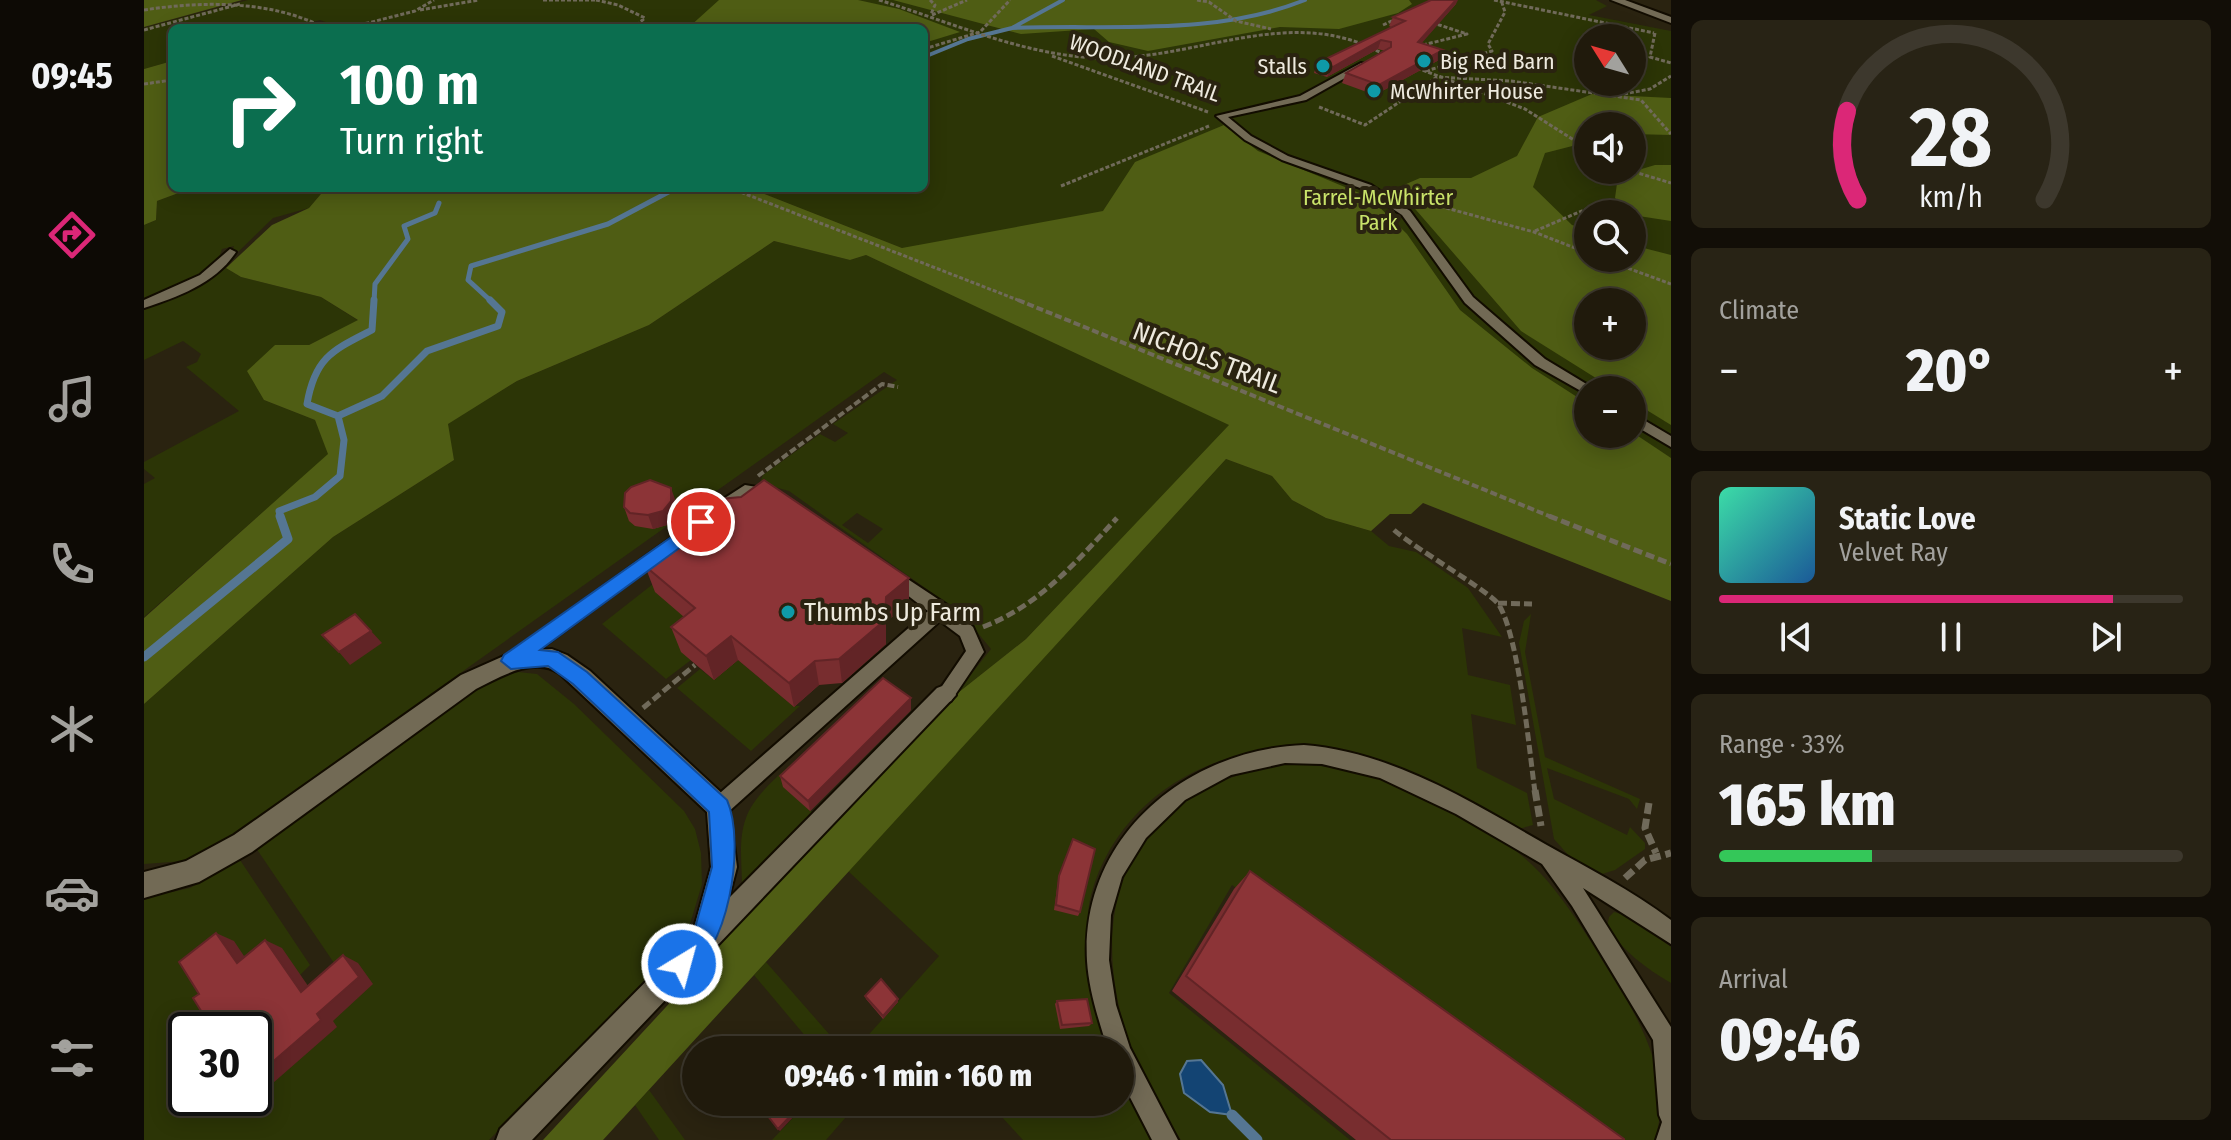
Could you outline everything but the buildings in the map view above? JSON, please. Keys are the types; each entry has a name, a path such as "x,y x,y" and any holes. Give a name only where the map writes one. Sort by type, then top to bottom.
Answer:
{"street":[{"path":"1616,0 1671,20"},
{"path":"144,885 201,869 254,836 454,691 511,661 551,658 580,678 719,807 724,867 704,942"},
{"path":"511,1140 945,695"}],"lane":[{"path":"1225,119 1298,100 1372,60"},
{"name":"WOODLAND TRAIL","path":"1225,119 1248,138 1285,158 1367,187 1406,213 1469,300 1540,362 1574,383"},
{"path":"144,304 224,266 230,252"},
{"path":"1646,427 1671,442"},
{"path":"511,661 745,490 784,497"},
{"path":"881,567 967,632 975,652 945,695"},
{"path":"719,807 941,610"},
{"path":"1166,1140 1135,1091 1103,1001 1097,931 1106,887 1120,854 1149,817 1197,780 1258,759 1319,754 1386,770 1463,807 1613,893 1671,933"},
{"path":"1546,855 1579,899 1668,1037 1671,1115"},
{"path":"1668,1140 1671,1130"}],"path":[{"path":"144,30 256,0"},
{"path":"415,11 434,0"},
{"path":"364,24 479,0"},
{"path":"543,0 597,0 618,5 645,18 638,24"},
{"path":"879,0 1046,53 1100,58 1137,56 1276,31"},
{"path":"930,0 935,5 931,15"},
{"path":"931,15 967,0"},
{"path":"928,48 982,32 1010,0"},
{"path":"1197,0 1209,2 1236,21 1276,31 1359,40 1397,60"},
{"path":"1494,0 1663,35"},
{"path":"1425,71 1492,51 1488,44 1505,12 1501,0"},
{"path":"144,10 190,2 251,1 275,6 316,24"},
{"path":"1383,25 1399,18"},
{"path":"1410,48 1467,34 1421,20"},
{"path":"1655,33 1650,57 1670,62"},
{"path":"1382,54 1396,51"},
{"name":"WOODLAND TRAIL","path":"1046,53 1225,119"},
{"path":"1411,66 1525,109 1574,140"},
{"path":"1646,90 1671,76"},
{"path":"1298,100 1365,125 1437,77 1511,81 1574,89"},
{"path":"144,84 168,81"},
{"path":"1623,96 1641,100 1671,134"},
{"path":"1061,186 1103,172 1225,119"},
{"path":"1646,175 1671,183"},
{"name":"NICHOLS TRAIL","path":"740,192 1063,318 1131,349 1261,397 1416,463 1671,564"},
{"path":"1413,199 1534,232 1574,248"},
{"path":"1534,232 1574,214"},
{"path":"1635,272 1671,284"},
{"path":"745,490 761,472 882,384 898,387"},
{"path":"967,632 1012,618 1039,600 1117,518"},
{"path":"1394,530 1414,548 1498,603 1532,604"},
{"path":"1498,603 1511,640 1546,855"},
{"path":"627,721 695,665"},
{"path":"1649,803 1645,828 1656,853"},
{"path":"1613,893 1633,868 1656,853 1671,853"}],"green space":[{"path":"144,0 242,0 144,27"},
{"name":"Farrel-McWhirter Park","path":"248,0 1596,0 1607,6 1589,15 1635,24 1574,24 1574,96 1646,96 1646,26 1671,31 1671,550 759,192 928,192 928,24 331,24 320,20 305,24 168,24 168,62 144,69 144,28"},
{"path":"719,0 858,0 899,9 960,32 928,42 928,24 692,24"},
{"path":"893,0 1409,0 1412,4 1398,13 1339,29 1280,27 1148,51 1109,42 1094,29 1021,34"},
{"path":"168,62 168,192 181,192 157,201 156,220 144,225 144,69"},
{"path":"1587,96 1671,98 1671,135 1646,134 1646,112 1574,112 1574,146 1545,153 1533,187 1574,226 1574,272 1646,272 1646,249 1671,255 1671,425 1646,410 1646,376 1593,376 1521,331 1397,188 1420,178 1471,178 1517,156 1538,117"},
{"path":"1224,125 1258,151 1369,197 1407,234 1460,310 1532,368 1574,395 1574,448 1646,448 1646,441 1671,458 1671,601 1423,503 1411,514 1390,514 1371,531 1326,518 1292,500 1272,476 1226,459 698,1036 682,1036 682,1054 603,1140 543,1140 702,968 731,926 798,863 954,696 1026,639 1229,425 866,255 850,260 774,241 649,325 517,381 448,424 454,460 333,537 144,704 144,618 328,454 315,420 264,400 247,371 275,345 309,345 358,320 321,297 241,277 226,268 272,225 309,208 323,192 759,192 902,248 1103,211 1135,162"},
{"path":"1671,165 1671,221 1646,217 1646,200 1615,198 1617,184 1646,184 1646,168"},
{"path":"181,192 323,192 309,208 273,218 236,254 231,255 234,246 222,249 210,269 201,276 144,301 144,225 156,220 157,201"},
{"path":"774,241 850,260 866,255 1230,425 1026,639 954,696 991,649 963,615 789,491 760,483 763,475 820,434 835,442 848,433 833,424 897,380 884,372 197,860 144,864 144,704 333,537 454,460 447,424 517,381 649,325","holes":["857,513 883,529 868,543 842,525"]},
{"path":"226,268 241,277 321,297 359,321 309,345 275,345 264,400 315,420 329,454 144,617 144,484 155,478 144,469 144,462 239,411 186,367 197,362 201,354 183,341 144,360 144,310"},
{"path":"1226,459 1272,476 1292,500 1326,518 1371,531 1389,546 1416,552 1468,588 1502,637 1462,628 1468,675 1510,685 1516,725 1471,714 1477,768 1527,793 1533,825 1519,829 1397,766 1354,752 1313,747 1272,749 1231,757 1194,772 1159,794 1130,821 1107,855 1091,895 1087,933 1089,953 1107,1036 868,1036 939,956 848,871"},
{"path":"653,584 703,633 691,660 666,679 602,624"},
{"path":"1531,614 1525,652 1545,757 1640,799 1637,809 1629,799 1547,768 1554,799 1627,835 1630,827 1645,843 1645,849 1615,870 1599,875 1570,857 1554,839 1519,643 1524,621"},
{"path":"738,660 793,706 800,706 751,751 677,688 700,669 714,680"},
{"path":"518,672 537,674 574,704 684,811 695,829 701,853 702,884 690,924 658,967 489,1140 144,1140 144,898 190,888 240,860 310,965 300,975 308,986 334,963 256,848 456,700 501,676"},
{"path":"912,711 918,716 742,886 741,843 746,818 772,782 833,729 784,787 812,812"},
{"path":"1286,764 1358,773 1433,799 1501,839 1530,863 1554,889 1580,924 1629,1004 1647,1040 1658,1079 1660,1099 1655,1140 1581,1140 1232,885 1169,993 1350,1140 1181,1140 1147,1084 1134,1051 1134,1036 1128,1036 1124,1025 1113,966 1115,910 1133,859 1166,816 1217,783"},
{"path":"1614,912 1628,916 1671,947 1671,983 1636,959 1614,937 1607,928 1609,917"},
{"path":"766,962 831,1036 805,1036 754,975"},
{"path":"649,1090 685,1140 659,1140 635,1105"},
{"path":"1134,1103 1156,1140 1023,1140 1001,1116 1134,1116"},
{"path":"795,1116 847,1116 826,1140 772,1140"}],"water":[{"path":"1201,1060 1223,1085 1232,1115 1210,1112 1184,1093 1180,1074 1187,1061"}],"waterway":[{"path":"1012,28 1063,0"},
{"path":"1012,28 1197,24 1270,12 1305,0"},
{"path":"928,55 968,39 1012,28"},
{"path":"492,302 468,280 471,266 608,224 668,192"},
{"path":"374,302 375,284 408,239 404,226 435,213 439,203"},
{"path":"338,416 307,404 310,388 328,357 372,330 374,300"},
{"path":"338,416 382,396 427,351 498,326 502,312 492,302"},
{"path":"281,518 279,511 315,497 340,476 344,440 338,416"},
{"path":"144,657 288,539 280,516"},
{"path":"1232,1115 1257,1140"}],"place":[{"name":"Big Red Barn","path":"1424,61"},
{"name":"Stalls","path":"1323,66"},
{"name":"McWhirter House","path":"1374,91"},
{"name":"Thumbs Up Farm","path":"788,612"}],"route":[{"path":"682,964 704,942 724,867 719,807 580,678 551,658 511,661 701,522"}]}
